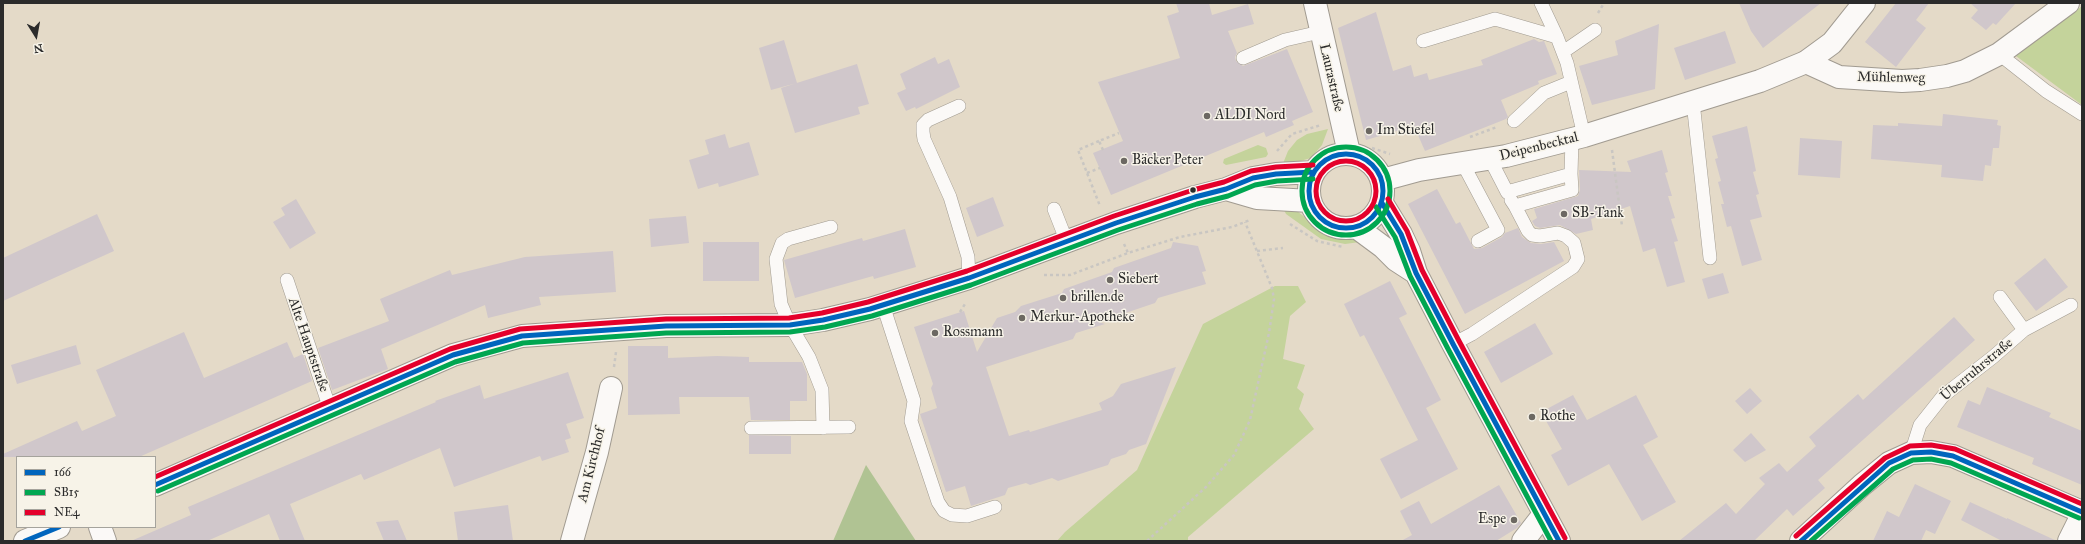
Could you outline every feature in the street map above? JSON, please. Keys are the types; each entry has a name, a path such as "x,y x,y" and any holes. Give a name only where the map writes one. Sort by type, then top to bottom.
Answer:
{"main road":[{"name":"Laurastraße","path":"1315,3 1320,32 1349,153"},
{"name":"Deipenbecktal","path":"1382,180 1419,170 1490,159 1578,138 1760,81 1806,62 1832,43 1864,3"},
{"name":"Mühlenweg","path":"1806,62 1839,77 1920,80 1965,71 1999,54 2068,3"},
{"path":"1349,153 1363,157 1375,167 1382,180 1384,191 1382,203 1372,218 1356,227 1341,228 1327,223 1316,214 1310,200 1309,186 1313,172 1322,162 1335,155 1349,153"},
{"name":"Alte Hauptstraße","path":"156,485 453,355 522,336 666,326 790,325 883,306 970,278 1188,199 1226,189 1253,178 1276,174 1313,172"},
{"path":"1226,189 1257,198 1310,200"},
{"path":"1382,203 1409,251 1416,273 1453,344 1559,541"},
{"path":"1356,227 1383,247 1396,260 1416,273"},
{"name":"Am Kirchhof","path":"572,541 597,452 611,388"},
{"path":"1801,541 1862,485 1889,463 1911,452 1931,452 1953,456 2082,512"},
{"path":"1523,541 1544,514"},
{"path":"2069,541 2082,515"},
{"path":"25,541 56,528"},
{"path":"100,528 105,541"}],"lane":[{"path":"1515,206 1574,194 1571,174 1578,138 1571,82 1558,37 1542,3"},
{"path":"1423,41 1495,19 1558,37"},
{"path":"1563,52 1595,30"},
{"path":"1243,58 1285,40 1320,32"},
{"path":"1999,54 2046,91 2082,114"},
{"path":"1514,121 1544,93 1571,82"},
{"path":"1693,102 1710,258"},
{"path":"959,106 928,120 923,125 923,132 924,139 950,197 968,257 970,278"},
{"path":"1453,344 1472,334 1573,267 1578,259 1574,243 1566,236 1558,233 1540,236 1532,235 1528,231 1490,159"},
{"path":"1463,164 1498,230 1478,241"},
{"path":"1507,192 1571,174"},
{"path":"1054,209 1067,242"},
{"path":"823,428 822,390 809,357 790,325 781,304 776,259 778,250 782,243 788,238 831,227"},
{"name":"Alte Hauptstraße","path":"286,280 330,409"},
{"name":"Überruhrstraße","path":"2000,297 2024,330"},
{"name":"Überruhrstraße","path":"1911,452 1920,424 1942,396 1993,357 2024,330 2071,305"},
{"path":"883,306 914,401 911,421 938,502 944,511 952,515 967,516 995,506"},
{"path":"751,428 849,427"}],"path":[{"path":"1466,139 1514,121"},
{"path":"1101,209 1078,150 1119,133"},
{"path":"1099,141 1102,150"},
{"path":"1612,149 1622,226"},
{"path":"1087,173 1100,168"},
{"path":"1043,276 1070,275 1128,253 1180,237 1232,227 1252,219"},
{"path":"1286,220 1317,241 1331,246 1346,247"},
{"path":"1147,541 1206,487 1234,455 1250,420 1269,332 1274,300 1272,288 1245,222"},
{"path":"1257,251 1283,248"}],"green space":[{"path":"2082,6 2082,105 2016,56"},
{"path":"1328,129 1322,145 1311,158 1282,166 1288,151 1297,140 1307,134"},
{"path":"1258,145 1266,148 1268,154 1266,157 1226,165 1223,163 1224,159"},
{"path":"1293,208 1324,232 1357,239 1360,242 1345,244 1321,239 1286,214 1284,210"},
{"path":"1275,286 1298,286 1306,302 1290,316 1283,359 1305,365 1297,388 1304,394 1299,409 1314,429 1188,537 1188,541 1057,541 1065,532 1137,470 1203,324"},
{"path":"866,465 916,541 833,541"}],"building":[{"name":"ALDI Nord","path":"1176,3 1209,3 1212,15 1248,4 1254,24 1228,31 1237,53 1235,57 1236,61 1243,66 1287,49 1313,112 1292,121 1294,125 1266,137 1264,132 1111,195 1093,153 1123,141 1098,82 1180,58 1167,16 1179,12"},
{"path":"1739,3 1821,3 1763,48 1751,31"},
{"path":"1896,3 1929,3 1916,20 1926,28 1896,67 1865,42"},
{"path":"1970,3 2016,3 1996,25 1993,23 1986,30 1971,18 1978,10"},
{"path":"1376,12 1393,71 1411,65 1414,77 1427,73 1429,80 1483,65 1481,60 1534,39 1539,42 1544,41 1557,74 1538,81 1539,84 1501,100 1508,117 1506,119 1425,151 1414,126 1366,140 1338,28"},
{"path":"1659,24 1655,89 1592,105 1579,66 1618,55 1615,41"},
{"path":"1725,31 1736,63 1685,80 1674,48"},
{"path":"784,40 797,83 771,90 759,48"},
{"path":"935,57 938,64 949,59 960,87 916,109 915,107 906,111 897,93 906,89 900,74"},
{"path":"857,64 869,104 858,107 860,114 795,133 781,88"},
{"path":"1943,114 1998,120 1997,125 2001,126 1999,148 1993,148 1991,166 1985,165 1983,181 1941,177 1942,165 1871,159 1873,125 1898,126 1898,123 1942,126"},
{"path":"1747,126 1756,171 1753,172 1759,194 1756,195 1762,217 1750,220 1762,260 1742,266 1731,226 1727,227 1721,204 1724,204 1718,182 1721,181 1715,159 1718,158 1712,136"},
{"path":"725,134 729,148 749,142 759,175 719,187 718,183 698,189 689,160 709,154 705,140"},
{"path":"1800,138 1842,141 1840,178 1798,175"},
{"path":"1662,150 1668,172 1665,173 1672,196 1668,196 1675,218 1671,219 1678,241 1674,242 1685,282 1667,287 1655,248 1643,252 1630,206 1591,219 1593,230 1576,234 1560,225 1540,228 1535,226 1532,221 1537,218 1534,209 1578,196 1580,190 1579,170 1631,172 1627,161"},
{"path":"1437,189 1456,224 1460,222 1474,249 1482,248 1502,237 1505,233 1518,228 1522,237 1531,243 1541,244 1554,242 1564,261 1465,314 1408,204"},
{"path":"993,197 1004,226 977,237 966,208"},
{"path":"296,199 316,233 290,249 273,222 285,215 281,208"},
{"path":"97,214 114,251 3,301 3,258"},
{"path":"686,216 689,243 651,247 649,219"},
{"path":"905,229 916,267 874,279 873,276 795,298 784,260 862,238 863,241"},
{"path":"703,242 759,242 759,281 703,281"},
{"path":"1173,242 1198,246 1206,271 1202,272 1206,284 1158,298 1155,303 1099,322 1105,324 1076,333 1073,339 986,367 1009,436 1029,430 1030,432 1102,410 1099,403 1113,396 1121,384 1176,367 1146,444 1129,450 1126,454 1111,459 1108,465 1058,481 1052,478 1030,485 1026,483 1008,488 1005,495 971,506 965,486 946,492 920,414 937,408 931,388 933,384 914,327 964,311 977,352 997,318 1015,312 1021,306 1062,293 1064,289 1112,272 1114,268 1171,248"},
{"path":"613,251 616,292 539,297 541,305 488,318 485,305 381,349 388,369 332,390 318,348 389,321 380,299 450,270 452,275 525,257"},
{"path":"2045,258 2068,287 2036,311 2014,283"},
{"path":"1723,273 1729,293 1708,299 1702,279"},
{"path":"1390,281 1407,314 1399,318 1441,400 1426,408 1458,469 1401,499 1380,459 1418,440 1364,335 1360,337 1344,304"},
{"path":"1954,317 1975,340 1818,480 1825,488 1793,516 1787,509 1754,541 1679,541 1726,503 1736,514 1765,484 1759,478 1779,463 1787,472 1816,446 1809,437 1858,394 1863,400"},
{"path":"1535,323 1553,354 1501,383 1484,352"},
{"path":"184,332 204,378 287,342 294,358 303,354 312,381 141,456 3,457 3,454 77,421 82,431 116,416 96,370"},
{"path":"76,345 81,364 17,384 11,365"},
{"path":"628,346 668,346 668,358 717,356 749,357 749,362 802,362 807,374 807,401 790,401 790,420 751,420 749,397 679,397 680,414 628,415"},
{"path":"568,372 584,418 566,424 571,438 565,440 569,452 542,461 540,456 454,487 440,448 364,480 361,474 290,504 305,541 280,541 269,514 207,541 131,541 191,515 188,507 436,402 435,401 480,385 484,399"},
{"path":"1987,387 2051,413 2049,417 2082,431 2082,485 2032,464 2034,458 1957,427 1968,400 1980,405"},
{"path":"1750,388 1762,401 1747,414 1735,401"},
{"path":"1573,395 1587,420 1636,395 1658,437 1643,445 1676,502 1642,521 1609,464 1568,486 1551,455 1562,449 1541,412"},
{"path":"1751,433 1766,450 1745,462 1733,450"},
{"path":"749,435 791,436 791,454 749,454"},
{"path":"1915,484 1951,501 1935,534 1926,530 1921,541 1873,541 1887,511 1899,517"},
{"path":"1499,485 1521,523 1517,528 1496,541 1401,541 1412,535 1400,511 1419,501 1431,524"},
{"path":"1970,502 2057,541 2002,541 1961,520"},
{"path":"508,505 513,541 458,541 454,512"},
{"path":"398,520 407,541 384,541 376,522"}],"transit line":[{"name":"SB15","path":"1346,147 1363,150 1371,154 1383,166 1387,174 1390,191 1387,208 1383,216 1371,228 1363,232 1346,235 1329,232 1321,228 1309,216 1305,208 1302,191 1305,174 1309,166 1321,154 1329,150 1346,147"},
{"name":"166","path":"1346,154 1367,160 1377,170 1383,191 1377,212 1367,222 1346,228 1325,222 1315,212 1309,191 1315,170 1325,160 1346,154"},
{"name":"NE4","path":"1340,161 1352,161 1363,166 1371,174 1376,185 1376,191 1374,203 1363,216 1352,221 1340,221 1329,216 1321,208 1316,197 1316,185 1321,174 1329,166 1340,161"},
{"name":"NE4","path":"156,477 450,349 520,329 666,319 789,318 822,313 868,302 967,271 1114,216 1193,190 1224,182 1251,171 1276,167 1313,165"},
{"name":"166","path":"156,485 453,355 522,336 666,326 790,325 823,320 870,309 969,278 1116,223 1195,197 1226,189 1253,178 1276,174 1313,172"},
{"name":"SB15","path":"158,491 455,362 523,343 666,333 790,332 825,327 872,316 971,285 1118,230 1197,204 1228,196 1255,185 1277,181 1313,179"},
{"name":"NE4","path":"1388,199 1407,231 1422,270 1459,341 1565,538"},
{"name":"166","path":"1382,203 1401,234 1416,273 1453,344 1559,541"},
{"name":"SB15","path":"1376,207 1395,237 1410,276 1551,541"},
{"name":"NE4","path":"1796,536 1885,458 1910,446 1931,445 1955,449 2082,504"},
{"name":"166","path":"1801,541 1889,463 1911,453 1931,452 1953,456 2082,512"},
{"name":"SB15","path":"1811,541 1893,469 1913,460 1931,459 1951,463 2079,518"},
{"name":"166","path":"25,541 57,528"}],"place":[{"name":"ALDI Nord","path":"1207,116"},
{"name":"Im Stiefel","path":"1369,131"},
{"name":"Bäcker Peter","path":"1124,161"},
{"name":"SB-Tank","path":"1564,214"},
{"name":"Siebert","path":"1110,280"},
{"name":"brillen.de","path":"1063,298"},
{"name":"Merkur-Apotheke","path":"1022,318"},
{"name":"Rossmann","path":"935,333"},
{"name":"Rothe","path":"1532,417"},
{"name":"Espe","path":"1514,520"}]}
